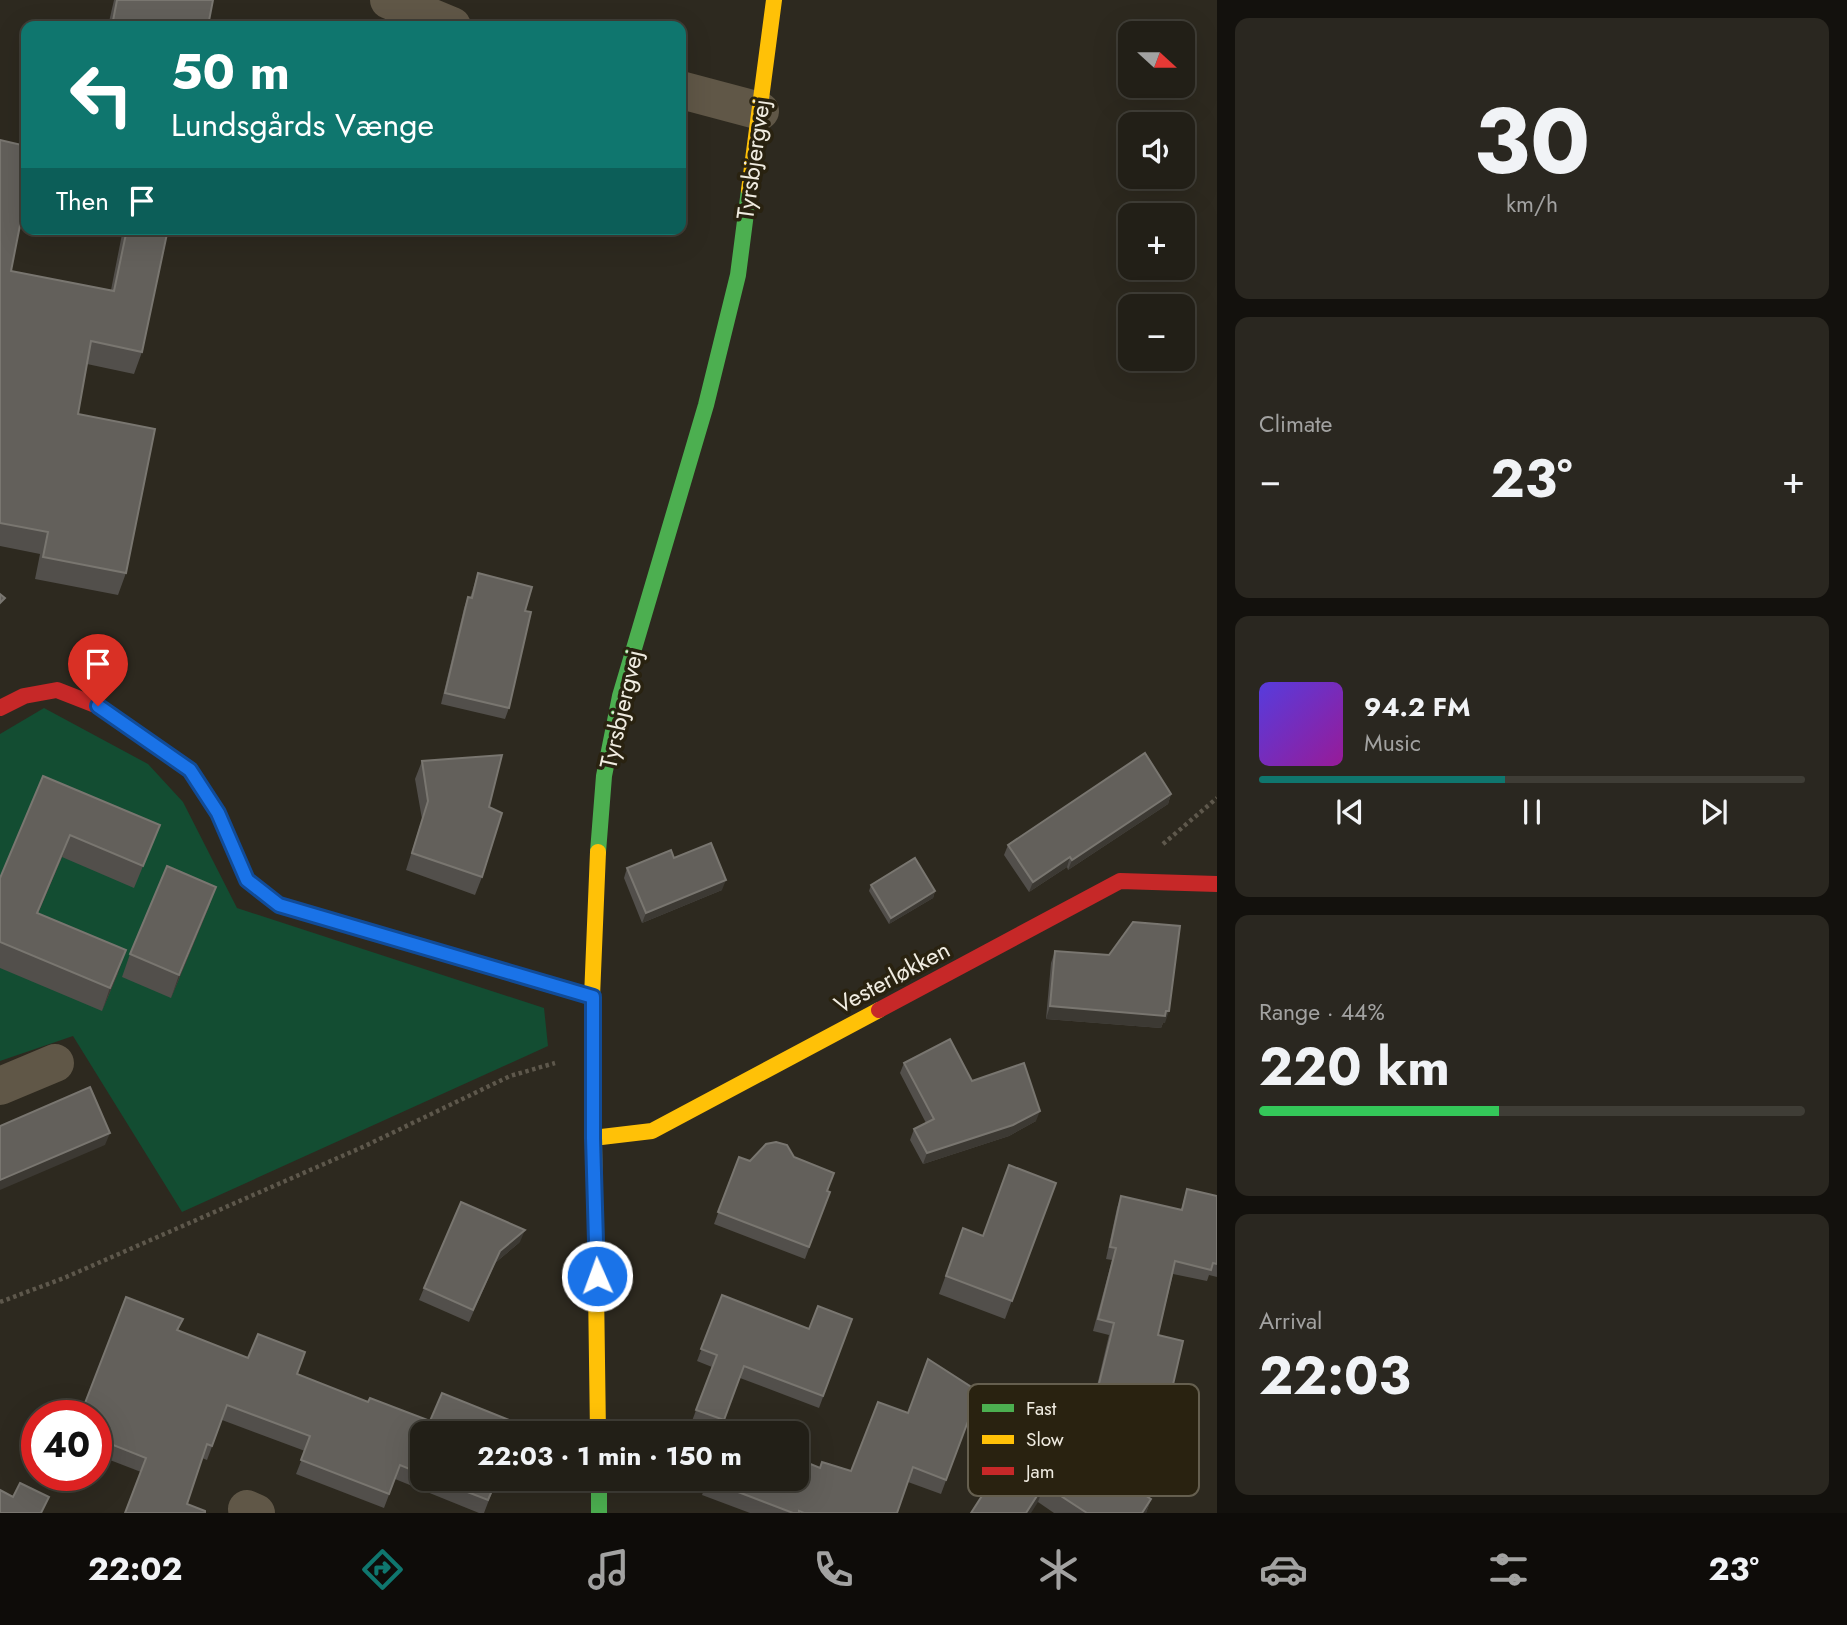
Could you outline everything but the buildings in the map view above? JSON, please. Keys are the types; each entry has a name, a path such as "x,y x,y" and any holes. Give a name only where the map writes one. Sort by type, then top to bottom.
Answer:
{"street":[{"path":"389,0 440,21"},
{"name":"Tyrsbjergvej","path":"598,1421 593,1138 594,883 604,776 620,696 706,405 738,275 774,0"},
{"path":"686,91 760,111"},
{"path":"0,708 24,696 57,690 98,706 180,762 190,770 218,813 247,880 279,905 593,997"},
{"name":"Vesterløkken","path":"593,1138 652,1131 1120,881 1217,884"},
{"path":"0,1086 55,1063"},
{"path":"598,1491 599,1513"}],"path":[{"path":"1120,881 1217,798"},
{"path":"0,1302 64,1278 365,1146 510,1076"}],"green space":[{"path":"44,708 148,764 183,802 237,908 544,1008 548,1046 182,1212 73,1036 0,1061 0,734"}],"traffic: fast":[{"path":"598,852 604,776 620,696 706,405 738,275 749,190"},
{"path":"371,932 592,997"},
{"path":"599,1491 599,1513"}],"traffic: slow":[{"path":"749,190 774,0"},
{"path":"598,852 592,997 598,1421"},
{"path":"593,1138 652,1131 879,1010"}],"traffic: jam":[{"path":"0,708 24,696 57,690 98,706 190,770 218,813 247,880 279,905 371,932"},
{"path":"879,1010 1120,881 1217,884"}],"route":[{"path":"98,706 190,770 218,813 247,880 279,905 593,997 597,1276"}]}
